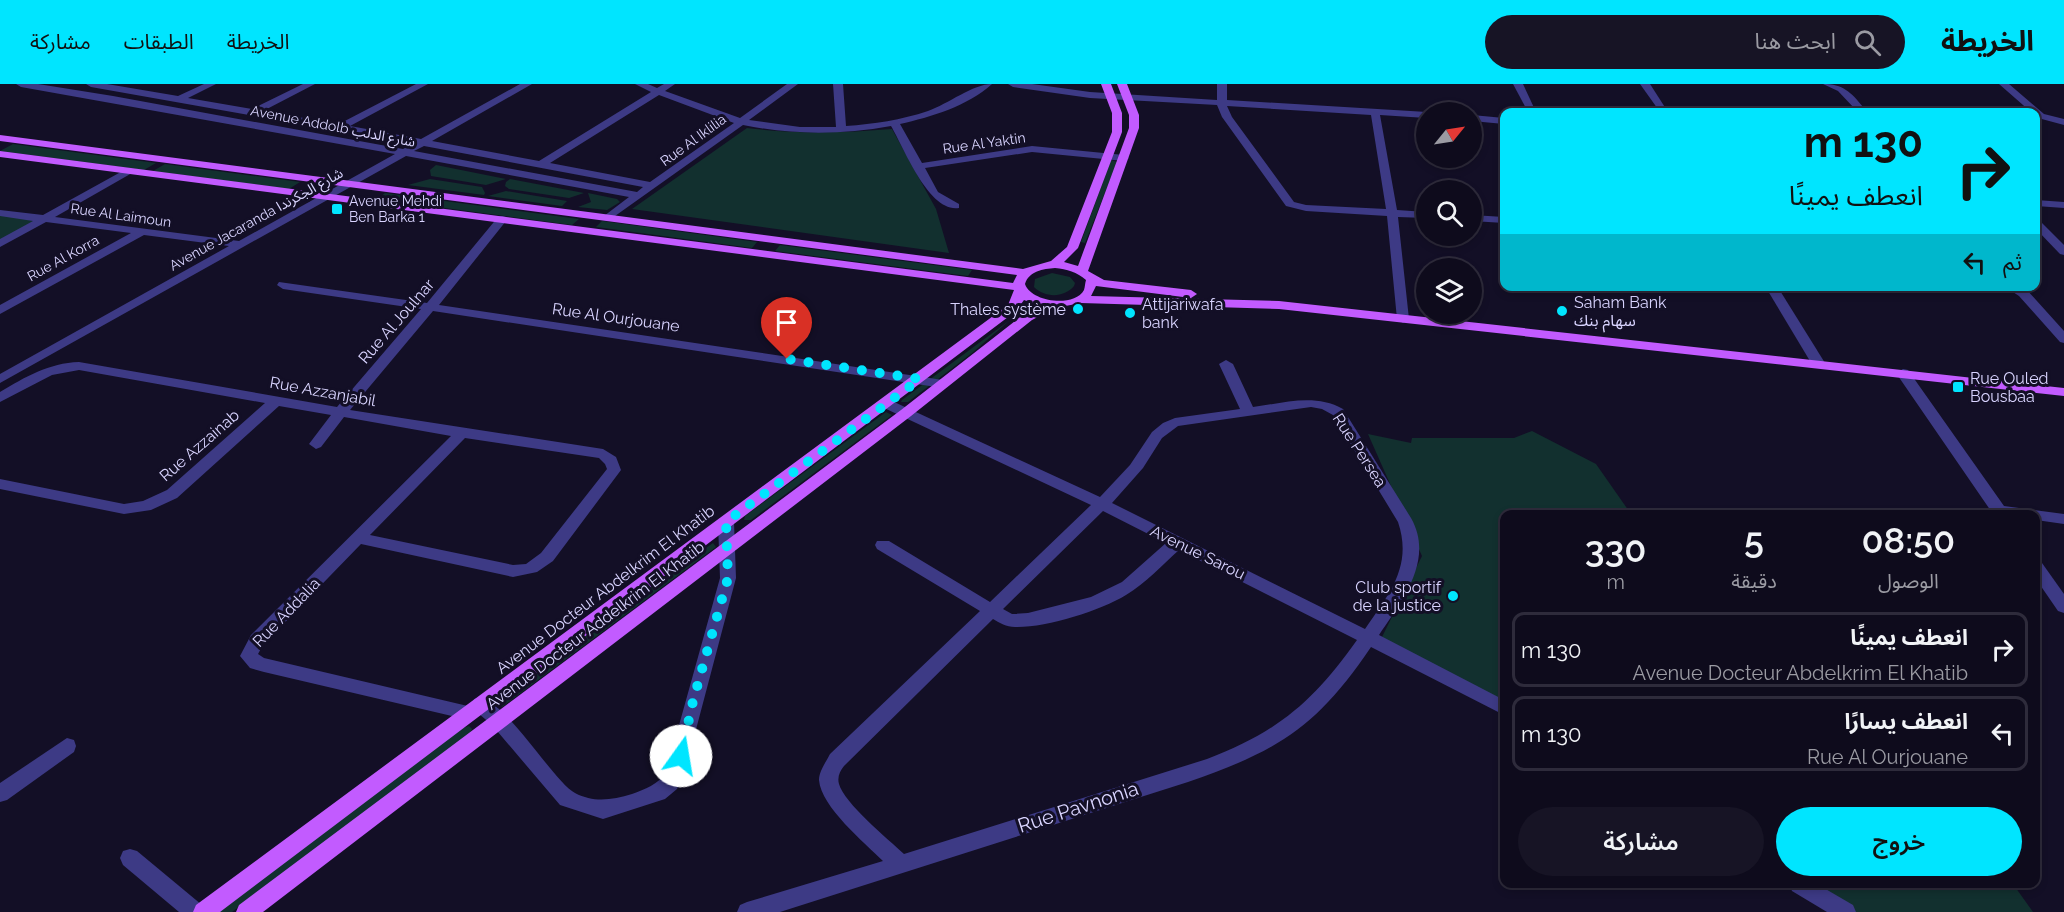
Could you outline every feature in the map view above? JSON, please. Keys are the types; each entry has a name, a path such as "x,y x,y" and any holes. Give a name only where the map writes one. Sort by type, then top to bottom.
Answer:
{"main road":[{"path":"1054,265 1072,248 1118,122 1106,84"},
{"path":"1080,299 1090,291 1086,276 1088,251 1135,123 1122,84"},
{"path":"0,138 1025,273 1038,267 1064,266 1086,276 1236,302 1818,363 2064,392"},
{"path":"0,154 1020,289 1032,300 1053,304 1080,299 1184,303 1236,302"},
{"name":"Avenue Docteur Abdelkrim El Khatib","path":"203,912 474,708 887,404 1012,308 1017,302 1020,280 1025,273"},
{"name":"Avenue Docteur Addelkrim El Khatib","path":"246,912 906,413 1028,317 1053,304"}],"street":[{"name":"Avenue Addolb شارع الدلب","path":"21,84 123,100 639,196"},
{"name":"Avenue Addolb شارع الدلب","path":"95,84 653,186"},
{"path":"179,99 211,84"},
{"path":"253,112 310,84"},
{"path":"340,127 423,84"},
{"name":"Avenue Jacaranda شارع الجكرندا","path":"0,379 527,84"},
{"path":"640,84 693,106 741,122 790,129 841,128 894,122 949,106 963,100 987,84"},
{"path":"540,165 670,84"},
{"name":"Rue Al Iklilia","path":"608,218 793,84"},
{"path":"838,84 841,128"},
{"path":"1013,84 1111,97 1416,114"},
{"path":"1222,84 1222,103 1227,117 1290,204 1306,208 1416,214"},
{"path":"1518,84 1530,108"},
{"path":"1645,84 1661,108"},
{"path":"1828,84 1841,88 1858,107"},
{"path":"2004,84 2032,108"},
{"path":"1375,112 1392,212 1403,319"},
{"path":"2040,115 2064,122"},
{"path":"1482,119 1500,120"},
{"path":"894,122 934,194 955,206"},
{"name":"Rue Al Yaktin","path":"919,166 1032,149 1124,158"},
{"path":"0,244 128,171"},
{"path":"2040,203 2064,205"},
{"name":"Rue Al Laimoun","path":"0,213 140,233 239,244"},
{"name":"Rue Al Joulnar","path":"316,444 339,412 431,307 502,219"},
{"path":"1482,219 1500,220"},
{"path":"2040,227 2064,252"},
{"name":"Rue Al Korra","path":"0,310 140,233"},
{"name":"Rue Al Ourjouane","path":"283,285 943,384"},
{"path":"1774,291 1818,363"},
{"path":"2019,291 2064,339"},
{"path":"1226,364 1249,412"},
{"name":"Rue Azzanjabil","path":"0,398 39,376 60,368 79,366 462,433 603,454 610,460 614,470 548,557 528,570 513,571 359,538"},
{"path":"1903,373 1998,510"},
{"name":"Rue Azzainab","path":"0,484 124,509 146,506 172,494 276,401"},
{"name":"Rue Persea","path":"900,864 837,801 828,784 831,770 845,751 993,611 1130,475 1153,436 1175,422 1311,403 1326,405 1338,412 1406,522 1412,539 1412,562 1369,638"},
{"name":"Avenue Sarou","path":"887,404 1101,504 1500,706"},
{"name":"Rue Addalia","path":"462,433 258,640 249,652 251,660 264,665 474,708"},
{"path":"2040,516 2064,519"},
{"path":"474,708 498,720 567,799 603,810 631,804 658,793 670,783 681,756 693,701 728,578 726,522"},
{"path":"883,545 1008,620 1026,620 1104,598 1130,584 1177,542"},
{"path":"2040,573 2064,607"},
{"name":"Rue Pavnonia","path":"747,912 1191,771 1262,744 1281,733 1312,706 1369,638"},
{"path":"0,794 67,746"},
{"path":"129,858 195,912"},
{"path":"1806,888 1846,912"}],"green space":[{"path":"747,128 820,132 892,129 936,209 949,253 632,209"},
{"path":"13,144 156,163 144,170 0,151"},
{"path":"1111,160 1117,162 1085,243 1081,242"},
{"path":"165,164 300,182 289,189 153,171"},
{"path":"436,165 506,179 486,185 431,176 430,170"},
{"path":"430,179 482,187 485,193 484,195 408,185"},
{"path":"510,179 584,193 569,198 509,189 505,186"},
{"path":"506,191 567,201 562,206 488,196"},
{"path":"385,193 579,219 572,225 378,199"},
{"path":"588,193 617,199 620,202 607,210 578,207 591,202"},
{"path":"0,214 35,221 0,240"},
{"path":"602,221 757,242 752,248 596,227"},
{"path":"780,245 972,270 968,276 775,251"},
{"path":"1052,273 1070,277 1075,283 1074,286 1065,293 1054,295 1038,291 1034,287 1035,279"},
{"path":"1010,320 972,353 908,402 901,402 902,400"},
{"path":"886,412 892,415 751,520 744,520 745,516"},
{"name":"Club sportif de la justice","path":"1532,431 1596,464 1628,510 1500,510 1500,706 1382,637 1422,556 1368,434 1411,443 1412,438 1514,438"},
{"path":"713,543 716,547 502,707 494,707 621,608"},
{"path":"469,726 472,729 470,734 232,912 216,912 463,728"},
{"path":"1814,888 2016,888 2033,912 1856,912"}],"place":[{"name":"Avenue Mehdi Ben Barka 1","path":"337,209"},
{"name":"Thales système","path":"1078,309"},
{"name":"Saham Bank سهام بنك","path":"1562,311"},
{"name":"Attijariwafa bank","path":"1130,313"},
{"name":"Rue Ouled Bousbaa","path":"1958,387"},
{"name":"Club sportif de la justice","path":"1453,596"}],"route":[{"path":"681,756 693,701 728,578 726,522 920,379 787,359"}]}
